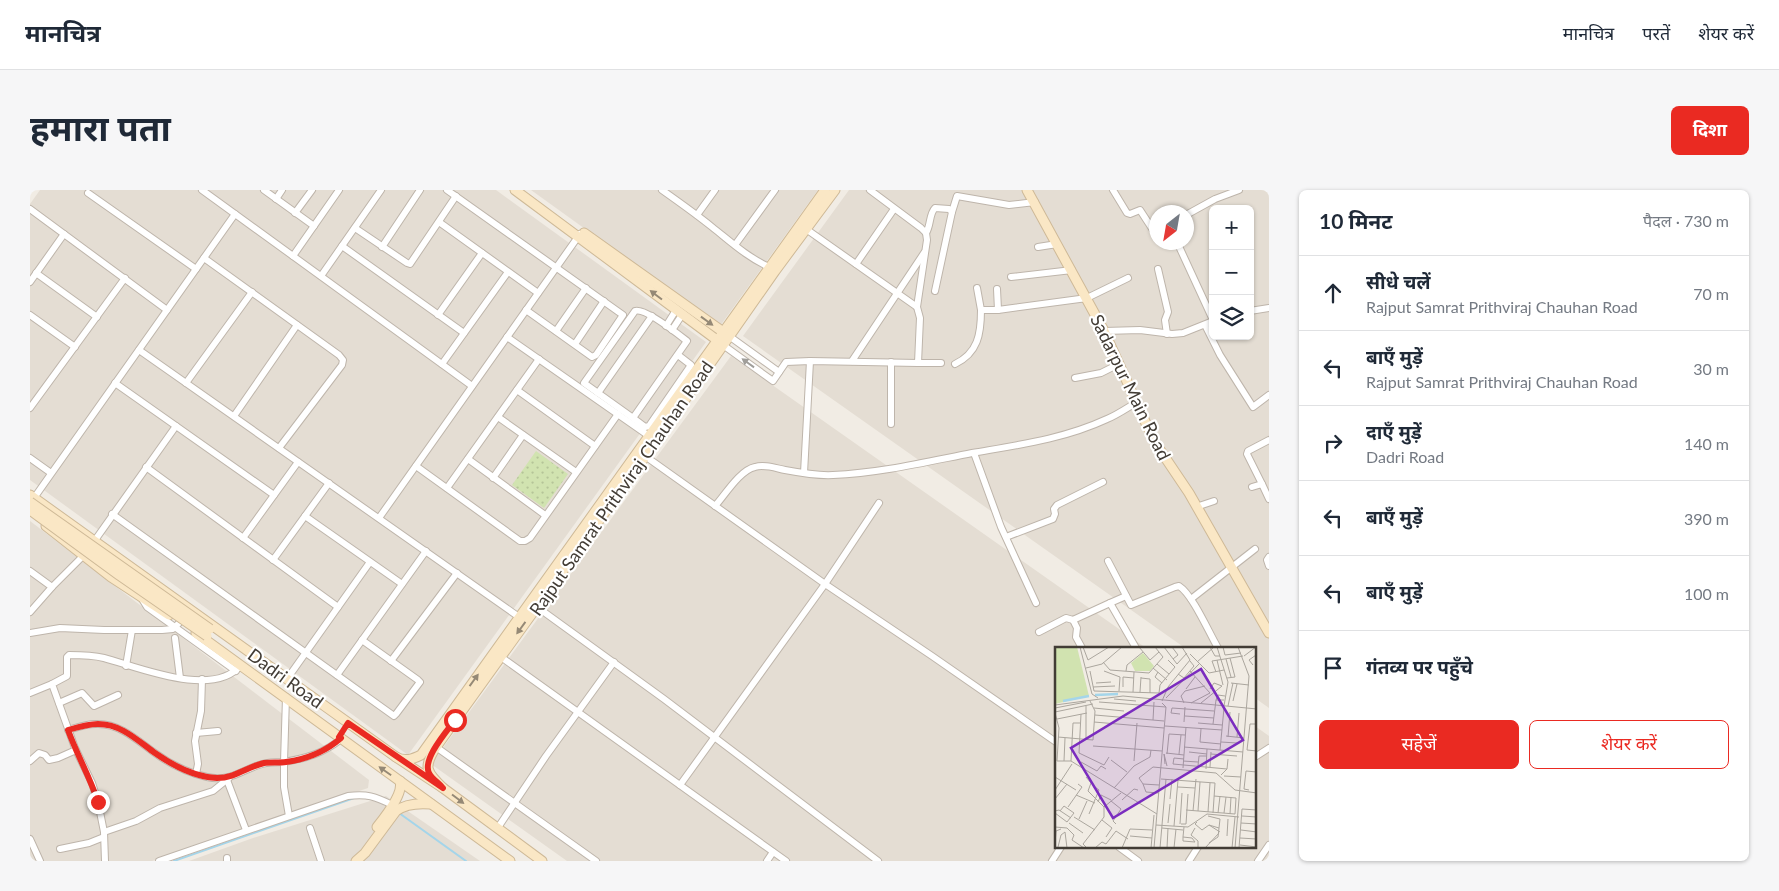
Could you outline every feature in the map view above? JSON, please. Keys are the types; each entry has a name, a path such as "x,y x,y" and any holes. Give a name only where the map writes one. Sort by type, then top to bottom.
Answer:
{"street":[{"path":"202,190 472,386"},
{"path":"264,190 314,226"},
{"path":"276,199 282,190"},
{"path":"295,213 312,190"},
{"path":"293,256 340,190"},
{"path":"321,276 381,190"},
{"path":"382,246 420,190"},
{"path":"447,190 622,313 622,317 594,357 592,357 526,310"},
{"path":"515,190 779,372"},
{"path":"525,190 679,312 773,381 786,362 940,363"},
{"path":"662,190 752,259 769,267"},
{"path":"697,215 715,190"},
{"path":"736,246 775,190"},
{"name":"Rajput Samrat Prithviraj Chauhan Road","path":"443,788 428,773 429,758 436,747 645,456 769,267 825,190"},
{"name":"Rajput Samrat Prithviraj Chauhan Road","path":"726,334 835,190"},
{"path":"870,190 926,233"},
{"name":"Sadarpur Main Road","path":"1027,190 1104,331 1154,441 1233,568 1269,633"},
{"path":"1113,190 1127,213 1130,214 1140,210 1149,224"},
{"path":"1194,211 1215,199 1239,190"},
{"path":"88,192 196,269"},
{"path":"355,228 410,264 456,196"},
{"path":"935,291 957,196 1009,205 1034,202"},
{"path":"30,208 167,310"},
{"path":"918,363 920,318 917,307 926,250 926,233 930,226 932,211 935,208 952,212"},
{"path":"856,264 894,209"},
{"path":"225,654 222,647 208,633 31,498 235,214"},
{"path":"439,222 538,293"},
{"path":"806,229 917,307"},
{"path":"30,282 64,234"},
{"path":"379,518 580,234"},
{"path":"1038,247 1057,244"},
{"path":"342,246 464,333"},
{"path":"852,361 926,250"},
{"path":"1181,250 1209,312"},
{"path":"438,315 482,252"},
{"path":"204,258 340,355 343,360 342,365 279,448"},
{"path":"1158,269 1168,312 1165,320 1167,334"},
{"path":"1011,277 1072,270"},
{"path":"442,364 508,272"},
{"path":"36,273 97,317"},
{"path":"30,408 125,278"},
{"path":"981,310 998,310 1086,298 1128,278"},
{"path":"556,331 586,288"},
{"path":"955,364 965,359 971,353 977,340 981,324 981,310 977,288"},
{"path":"997,289 998,310"},
{"path":"186,383 252,292"},
{"path":"575,344 604,300"},
{"path":"1254,310 1269,308"},
{"path":"633,418 687,341 652,316 641,310 635,310 584,381 585,384 645,427 649,426 691,365 678,355"},
{"path":"666,326 679,312"},
{"path":"672,330 679,312"},
{"path":"30,314 75,347"},
{"path":"598,393 652,316"},
{"path":"1104,331 1130,330 1167,334 1183,333 1209,323"},
{"path":"234,416 297,325"},
{"path":"1205,325 1220,356 1254,407 1269,395"},
{"path":"507,337 649,436"},
{"name":"Rajput Samrat Prithviraj Chauhan Road","path":"396,757 412,760 421,755 649,436 720,343"},
{"path":"139,350 519,617"},
{"path":"447,488 539,359"},
{"path":"804,473 810,361"},
{"path":"890,424 891,362"},
{"path":"1075,378 1101,373 1119,364"},
{"path":"115,383 274,495"},
{"path":"517,390 595,446"},
{"path":"30,395 36,400"},
{"path":"715,506 743,473 756,466 831,475 905,467 1029,443 1086,428 1109,419 1137,402"},
{"path":"416,466 520,541 525,542 530,538 618,414"},
{"path":"498,417 576,472"},
{"path":"30,612 52,587 84,556 176,426"},
{"path":"493,478 523,435"},
{"path":"1269,440 1248,451 1247,454 1269,499"},
{"path":"974,453 1006,537 1036,604"},
{"path":"645,456 825,584 1055,741"},
{"path":"30,458 50,473"},
{"path":"468,459 545,515"},
{"path":"243,538 298,462"},
{"path":"146,467 338,607"},
{"path":"1006,537 1053,520 1057,504 1103,482"},
{"path":"273,560 329,483"},
{"path":"1252,487 1262,484"},
{"name":"Dadri Road","path":"31,498 134,569 396,757 443,788 542,861"},
{"path":"1196,507 1214,501"},
{"path":"680,785 825,584 879,503"},
{"path":"30,510 119,575 208,633 226,640 232,639"},
{"name":"Dadri Road","path":"30,514 177,624 225,654 239,668 286,697 510,861"},
{"path":"112,514 394,716 420,682 362,640"},
{"path":"305,516 402,584"},
{"path":"1190,599 1233,568 1255,549"},
{"path":"337,675 426,551"},
{"path":"1269,557 1267,560 1269,566"},
{"path":"1108,561 1129,603 1133,605 1179,586 1190,599 1217,647"},
{"path":"287,678 370,562"},
{"path":"125,586 134,569"},
{"path":"30,571 52,587"},
{"path":"391,661 456,573"},
{"path":"1039,632 1066,618 1074,620 1126,596"},
{"path":"1110,603 1135,647"},
{"path":"537,607 691,719 713,738 878,861"},
{"path":"1074,620 1077,628 1076,638 1081,647"},
{"path":"30,633 60,628 162,630 177,624 239,668 228,676 219,678 180,678 145,671 90,655 70,655 66,660 67,676 30,693"},
{"path":"126,666 132,630"},
{"path":"175,638 180,678"},
{"path":"501,657 786,861"},
{"path":"497,829 514,802 614,662"},
{"path":"196,774 198,764 195,747 201,711 202,679"},
{"path":"52,684 68,730 98,802 104,835 105,861"},
{"path":"59,703 82,693 94,706 118,695"},
{"path":"286,697 284,787 289,816"},
{"path":"60,849 89,843 160,808 213,790 228,779 264,764 312,756 328,749 340,738 348,723"},
{"path":"68,730 86,725 99,724 111,726 124,731 171,763 196,774 228,779"},
{"path":"196,733 218,731"},
{"path":"436,747 596,861"},
{"path":"1256,756 1269,748"},
{"path":"30,761 39,753 45,755 49,760 76,750"},
{"path":"228,779 246,830"},
{"path":"357,860 361,849 392,805 401,788 400,781"},
{"path":"159,861 348,796 364,794 374,796 392,805"},
{"path":"357,860 365,853 399,808 431,804"},
{"path":"310,828 321,861"},
{"path":"30,839 40,861"},
{"path":"1258,861 1269,845"},
{"path":"1052,861 1061,848"},
{"path":"1120,848 1138,861"},
{"path":"1189,861 1197,848"},
{"path":"767,861 773,852"},
{"path":"1124,861 1129,854"}],"shaded area":[{"path":"40,190 496,190 706,342 408,755 30,480 30,204"},
{"path":"531,190 818,190 720,326"},
{"path":"849,190 1269,190 1269,708 1256,699 1256,647 1184,647 743,336"},
{"path":"731,356 1145,647 1055,647 1055,848 1256,848 1256,727 1269,736 1269,861 567,861 431,764"},
{"path":"30,521 369,780 368,788 152,861 30,861"},
{"path":"386,796 480,861 189,861 253,838"}],"green space":[{"path":"536,451 568,474 544,508 512,485"}],"waterway":[{"path":"174,861 354,798"},
{"path":"399,813 466,861"}],"route":[{"path":"98,802 68,730 86,725 99,724 111,726 138,739 155,753 186,770 208,777 229,778 254,766 272,762 299,760 324,751 341,738 339,737 348,723 443,788 428,773 427,766 429,758 455,720"}]}
